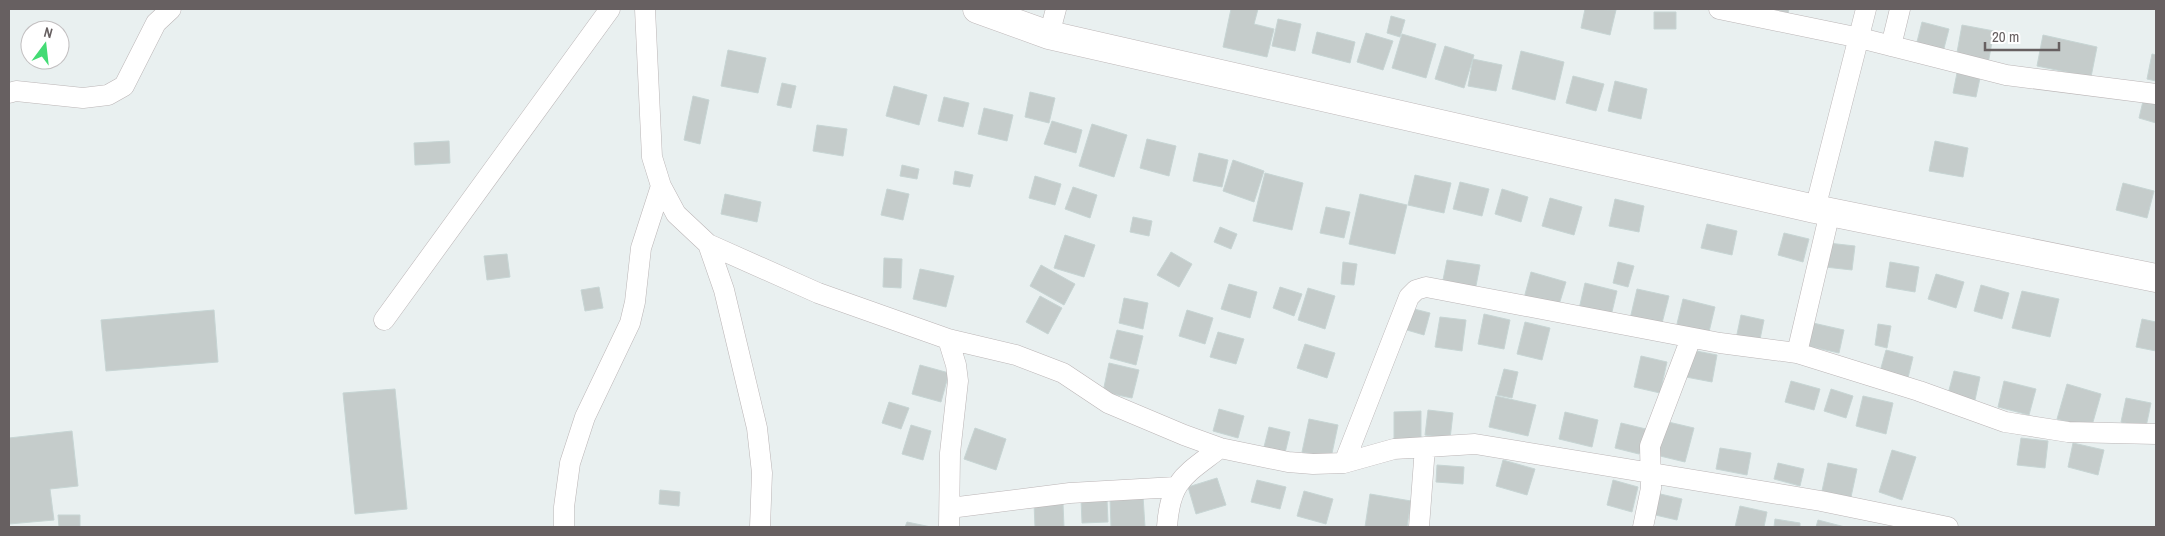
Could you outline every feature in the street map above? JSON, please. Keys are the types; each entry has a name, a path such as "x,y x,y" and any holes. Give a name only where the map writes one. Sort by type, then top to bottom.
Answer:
{"main road":[{"path":"977,9 1049,35 1823,210 2156,278"}],"street":[{"path":"9,93 16,91 83,98 108,94 124,86 156,23 171,9"},
{"path":"384,320 610,9"},
{"path":"645,9 652,157 661,186 676,214 708,244 818,292 948,339 1016,355 1056,370 1108,403 1220,448 1288,462 1313,464 1344,462 1394,449 1475,444 1820,501 1948,527"},
{"path":"1049,35 1056,9"},
{"path":"1719,9 1860,38 2006,75 2156,94"},
{"path":"1797,353 1823,210 1866,9"},
{"path":"1892,46 1900,9"},
{"path":"564,527 564,507 570,464 584,417 630,323 635,302 642,248 661,186"},
{"path":"708,244 724,290 757,428 762,473 760,527"},
{"path":"1344,462 1409,297 1416,290 1426,287 1691,338 1797,353 1919,390 2005,422 2068,432 2156,434"},
{"path":"1643,527 1651,488 1650,446 1691,338"},
{"path":"948,339 956,365 958,382 950,453 950,517 1070,493 1176,486"},
{"path":"1419,527 1425,447"},
{"path":"1167,527 1170,498 1176,486 1191,470 1220,448"}],"building":[{"path":"1231,9 1258,9 1254,24 1274,29 1267,57 1223,47"},
{"path":"1585,9 1616,10 1610,35 1581,28"},
{"path":"1770,9 1789,9 1788,13"},
{"path":"1654,12 1676,12 1676,29 1654,29"},
{"path":"1391,16 1405,20 1400,37 1387,33"},
{"path":"1278,19 1301,24 1295,51 1272,46"},
{"path":"1922,22 1949,29 1943,52 1916,46"},
{"path":"1962,25 1994,31 1988,64 1956,58"},
{"path":"1317,32 1355,42 1350,63 1312,53"},
{"path":"1366,33 1393,41 1383,70 1357,62"},
{"path":"1402,34 1436,44 1426,78 1392,68"},
{"path":"2043,35 2097,47 2091,77 2037,66"},
{"path":"1445,46 1474,55 1464,88 1435,79"},
{"path":"728,50 766,58 758,93 721,86"},
{"path":"1521,51 1564,62 1555,100 1512,89"},
{"path":"2152,54 2156,55 2156,81 2147,79"},
{"path":"1473,59 1502,65 1496,91 1468,86"},
{"path":"1957,73 1980,78 1976,97 1953,93"},
{"path":"1573,76 1604,84 1596,111 1566,103"},
{"path":"1615,81 1647,89 1641,119 1608,111"},
{"path":"782,83 796,86 791,108 777,105"},
{"path":"894,86 927,95 919,125 886,116"},
{"path":"1030,92 1055,98 1049,123 1025,117"},
{"path":"693,96 709,100 700,144 684,140"},
{"path":"944,97 969,103 963,127 938,121"},
{"path":"2144,97 2156,100 2156,123 2139,118"},
{"path":"984,108 1013,115 1007,141 978,134"},
{"path":"1052,121 1082,130 1076,153 1044,144"},
{"path":"1092,124 1127,135 1114,177 1079,166"},
{"path":"817,125 847,129 843,156 813,151"},
{"path":"1147,139 1176,146 1169,176 1140,168"},
{"path":"449,141 450,163 415,165 414,143"},
{"path":"1935,141 1968,148 1963,177 1929,171"},
{"path":"1199,153 1228,160 1222,187 1193,181"},
{"path":"1233,160 1264,171 1254,202 1223,191"},
{"path":"902,165 919,169 917,179 900,176"},
{"path":"955,171 973,175 970,187 953,184"},
{"path":"1265,173 1303,183 1292,230 1253,221"},
{"path":"1415,175 1451,183 1444,213 1408,205"},
{"path":"1035,176 1061,184 1055,205 1029,198"},
{"path":"1460,182 1489,189 1482,216 1453,209"},
{"path":"2123,183 2154,191 2147,218 2116,210"},
{"path":"1073,187 1097,195 1090,218 1065,209"},
{"path":"887,189 909,194 903,220 881,215"},
{"path":"1502,189 1528,197 1521,222 1495,214"},
{"path":"725,194 761,202 757,222 721,214"},
{"path":"1360,194 1407,205 1395,254 1349,244"},
{"path":"1550,198 1582,207 1574,235 1542,226"},
{"path":"1615,199 1644,206 1639,232 1609,226"},
{"path":"1326,207 1350,212 1344,238 1320,233"},
{"path":"1133,217 1152,221 1149,236 1130,232"},
{"path":"1707,224 1737,231 1732,255 1701,248"},
{"path":"1220,227 1237,234 1231,249 1214,242"},
{"path":"1784,233 1809,239 1803,262 1778,255"},
{"path":"1065,235 1095,245 1084,277 1054,268"},
{"path":"1828,243 1855,246 1852,270 1825,267"},
{"path":"1171,252 1192,264 1179,287 1157,275"},
{"path":"507,254 510,277 487,280 484,256"},
{"path":"884,258 902,259 901,288 883,287"},
{"path":"1447,260 1480,265 1475,291 1442,285"},
{"path":"1343,262 1357,264 1354,285 1341,284"},
{"path":"1618,262 1634,266 1628,287 1613,283"},
{"path":"1890,262 1919,267 1915,292 1886,287"},
{"path":"1041,265 1075,284 1064,305 1030,286"},
{"path":"920,269 954,276 946,307 913,299"},
{"path":"1531,272 1566,282 1558,308 1524,298"},
{"path":"1936,274 1964,282 1956,308 1928,299"},
{"path":"1585,283 1617,291 1611,316 1579,309"},
{"path":"1229,284 1257,292 1250,318 1221,309"},
{"path":"1981,285 2009,293 2002,319 1974,311"},
{"path":"599,287 603,308 585,311 581,290"},
{"path":"1280,287 1302,294 1294,316 1273,308"},
{"path":"1308,288 1335,296 1325,329 1298,320"},
{"path":"1637,289 1669,296 1661,327 1630,319"},
{"path":"2022,291 2059,299 2050,337 2012,328"},
{"path":"1040,296 1062,308 1048,334 1026,322"},
{"path":"1124,298 1148,303 1143,329 1119,323"},
{"path":"1683,299 1715,307 1708,336 1676,328"},
{"path":"1406,307 1430,313 1424,335 1400,328"},
{"path":"214,310 218,362 106,371 101,320"},
{"path":"1187,310 1213,318 1205,344 1179,336"},
{"path":"1484,314 1510,320 1504,349 1478,344"},
{"path":"1741,315 1764,320 1759,344 1736,339"},
{"path":"1440,317 1466,320 1462,351 1435,347"},
{"path":"2142,319 2156,322 2156,351 2136,347"},
{"path":"1525,322 1550,328 1542,360 1517,354"},
{"path":"1813,323 1844,330 1839,353 1808,346"},
{"path":"1878,324 1891,326 1887,348 1875,345"},
{"path":"1117,330 1143,336 1136,365 1110,358"},
{"path":"1218,332 1244,339 1236,364 1210,357"},
{"path":"1305,344 1335,353 1327,378 1297,368"},
{"path":"1691,350 1717,355 1712,382 1686,377"},
{"path":"1886,350 1913,357 1907,382 1879,375"},
{"path":"1641,356 1667,362 1660,393 1634,387"},
{"path":"1109,363 1139,370 1132,398 1103,392"},
{"path":"920,365 949,373 941,402 912,394"},
{"path":"1504,369 1518,372 1512,398 1497,395"},
{"path":"1954,371 1980,377 1975,400 1948,394"},
{"path":"1791,381 1820,389 1814,410 1785,402"},
{"path":"2004,381 2036,389 2029,415 1998,407"},
{"path":"2067,384 2101,394 2091,429 2057,419"},
{"path":"395,389 407,509 355,514 343,393"},
{"path":"1831,389 1853,396 1846,418 1824,411"},
{"path":"1496,396 1536,405 1528,436 1489,427"},
{"path":"1863,396 1893,403 1886,434 1856,426"},
{"path":"2126,398 2151,403 2146,427 2121,422"},
{"path":"889,402 909,408 901,429 882,423"},
{"path":"1219,409 1244,416 1238,438 1213,431"},
{"path":"1428,410 1453,413 1450,439 1425,435"},
{"path":"1421,411 1421,440 1394,440 1394,412"},
{"path":"1565,412 1598,420 1592,447 1559,439"},
{"path":"1309,419 1338,425 1331,458 1302,452"},
{"path":"1664,421 1694,428 1685,462 1656,455"},
{"path":"1621,423 1646,429 1639,454 1615,448"},
{"path":"911,425 931,431 923,460 902,454"},
{"path":"1269,427 1290,432 1285,453 1264,447"},
{"path":"975,428 1006,439 996,470 964,459"},
{"path":"72,431 78,486 50,489 54,520 9,524 9,438"},
{"path":"2021,438 2048,441 2045,468 2017,465"},
{"path":"2073,443 2104,450 2098,475 2068,467"},
{"path":"1720,448 1751,453 1747,475 1716,469"},
{"path":"1892,450 1916,457 1902,500 1879,492"},
{"path":"1503,460 1535,469 1527,495 1496,486"},
{"path":"1778,463 1804,469 1800,486 1774,479"},
{"path":"1828,463 1857,469 1851,497 1822,491"},
{"path":"1437,465 1464,467 1463,484 1436,482"},
{"path":"1217,478 1226,505 1196,514 1188,487"},
{"path":"1257,480 1286,487 1280,509 1251,502"},
{"path":"1613,480 1638,487 1632,512 1607,505"},
{"path":"660,490 680,492 679,506 659,504"},
{"path":"1304,491 1333,499 1326,524 1297,516"},
{"path":"1656,493 1682,499 1677,520 1651,514"},
{"path":"1370,494 1411,501 1407,527 1365,527"},
{"path":"1143,496 1145,527 1111,527 1110,497"},
{"path":"1081,499 1107,499 1108,522 1082,523"},
{"path":"1063,503 1064,527 1035,527 1034,504"},
{"path":"1740,506 1767,512 1764,527 1735,527"},
{"path":"58,515 80,515 80,527 59,527"},
{"path":"1775,519 1800,523 1800,527 1774,527"},
{"path":"1818,520 1845,527 1816,527"},
{"path":"907,522 931,527 905,527"}]}
